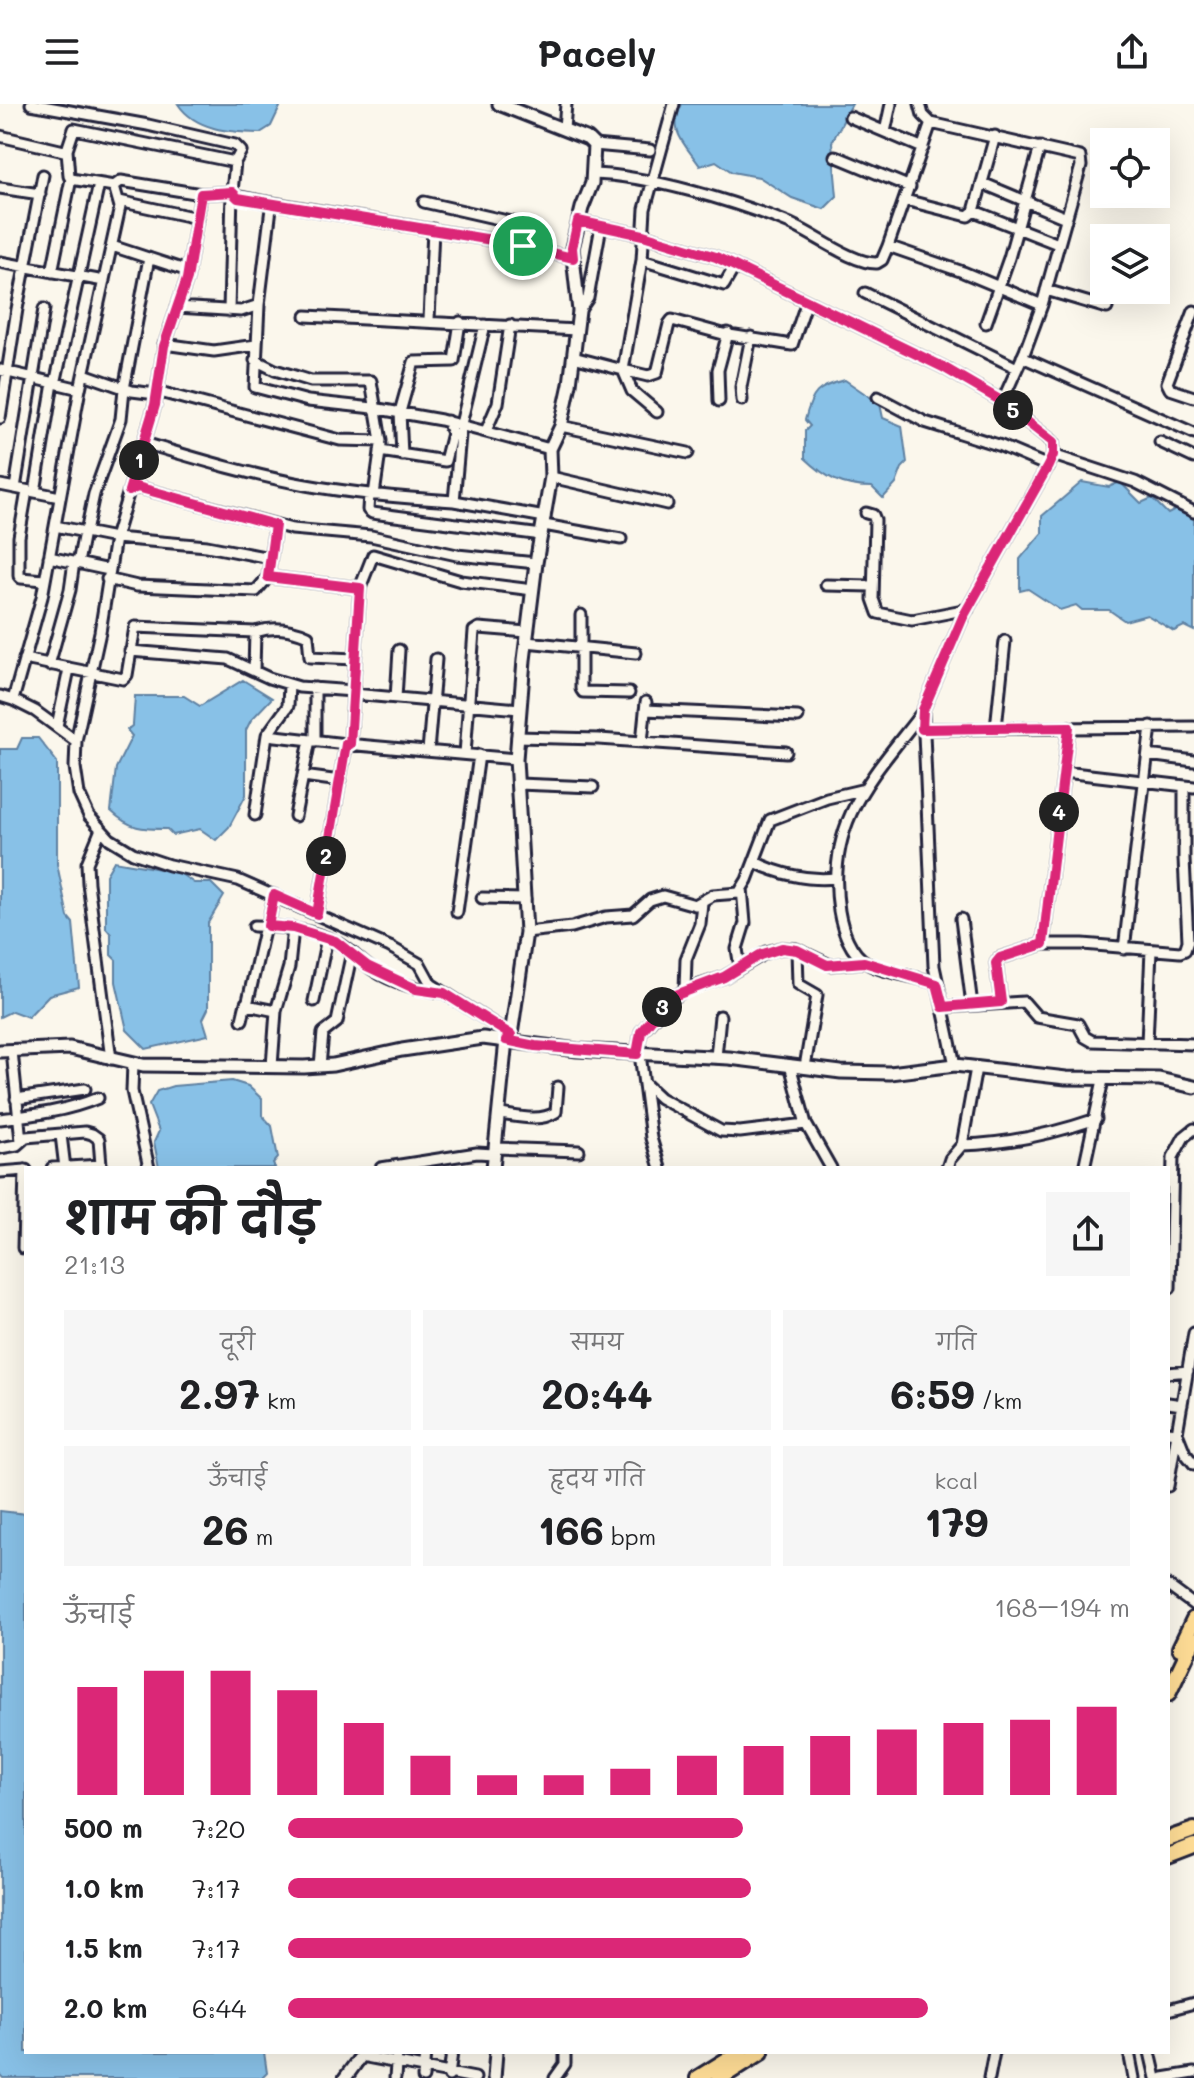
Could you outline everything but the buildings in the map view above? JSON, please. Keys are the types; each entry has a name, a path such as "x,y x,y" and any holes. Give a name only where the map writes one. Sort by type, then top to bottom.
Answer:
{"main road":[{"path":"1170,1670 1194,1619"},
{"path":"1170,1690 1194,1639"},
{"path":"1170,1838 1194,1830"},
{"path":"1170,1855 1194,1846"},
{"path":"720,2078 758,2054"},
{"path":"698,2078 738,2066"}],"street":[{"path":"31,104 235,145 241,151 235,162 232,192 229,311"},
{"path":"499,104 588,139 594,145 650,150"},
{"path":"564,129 566,104"},
{"path":"657,412 632,391 623,370 642,260 645,209 674,104"},
{"path":"885,132 891,104"},
{"path":"920,104 923,115 931,123 1080,157 1081,166 1042,305 1002,402"},
{"path":"52,272 71,179 67,150 74,129 84,113"},
{"path":"850,117 923,148"},
{"path":"592,174 653,183 765,214 870,263 882,260 931,123"},
{"path":"74,129 235,162"},
{"path":"0,136 67,150"},
{"path":"905,200 968,216 974,211 995,136"},
{"path":"493,1166 526,932 516,759 526,637 551,477 550,449 561,426 577,330 579,311 572,248 592,183 594,145"},
{"path":"986,323 1040,147"},
{"path":"835,156 910,187"},
{"path":"0,418 4,371 43,175"},
{"path":"71,179 114,186 121,181 201,194 232,192 238,198 433,229 573,258"},
{"path":"982,183 1066,218"},
{"path":"44,580 19,576 19,537 99,184"},
{"path":"13,700 42,597 80,389 112,246 119,201 114,186"},
{"path":"0,200 1,188 40,194"},
{"path":"201,194 188,271 164,344 144,443 115,538 76,741 75,767 79,794 89,816 110,839 133,853 169,865 238,880 390,947 420,964 431,984 509,1038"},
{"path":"119,201 197,218"},
{"path":"266,202 271,208 259,305 255,387 308,401 375,408 447,421 550,449"},
{"path":"424,202 525,225 523,246"},
{"path":"974,211 1058,244"},
{"path":"578,221 643,235 716,257 909,349 1002,402 1053,442 1053,455 1048,466 968,609 923,710 861,790 840,846 835,878 844,934 864,962"},
{"path":"579,311 588,298 601,226"},
{"path":"429,320 433,229"},
{"path":"112,246 188,271"},
{"path":"888,246 1042,305"},
{"path":"49,665 94,494 121,419 149,258"},
{"path":"642,260 724,285 735,266"},
{"path":"0,262 104,281"},
{"path":"1046,290 1107,308"},
{"path":"865,293 1017,368"},
{"path":"573,357 648,376 657,373 672,320 790,346 795,344 807,301"},
{"path":"177,307 241,311 259,305"},
{"path":"15,488 44,309"},
{"path":"1194,311 1168,379 1168,386 1194,397"},
{"path":"306,316 577,330"},
{"path":"402,455 400,412 414,362 454,361 460,322"},
{"path":"454,501 461,424 485,325"},
{"path":"486,431 498,403 510,325"},
{"path":"719,401 717,378 728,333"},
{"path":"742,400 741,387 751,337"},
{"path":"1184,342 1194,347"},
{"path":"164,344 214,351 256,345"},
{"path":"1025,351 1194,433"},
{"path":"255,360 311,381 371,381 380,446 368,510 372,513 544,526 621,539"},
{"path":"4,371 80,389"},
{"path":"84,374 124,389 245,413 340,440 380,446 402,455 445,461 452,433 447,421"},
{"path":"878,397 925,422 1001,446 1048,466"},
{"path":"561,426 688,453"},
{"path":"1160,442 1194,458"},
{"path":"144,443 256,475 372,495 454,501 544,526"},
{"path":"1053,455 1135,482 1194,512"},
{"path":"551,477 667,504"},
{"path":"0,485 60,497"},
{"path":"129,491 137,487 292,529 371,536 457,555 536,563"},
{"path":"866,513 873,515 875,520 872,586 875,610 888,616 922,620 968,609"},
{"path":"49,557 76,563 137,586 256,591 268,577 275,525"},
{"path":"55,526 115,538 207,546 270,558"},
{"path":"317,914 348,744 360,588 373,555 461,581 533,590"},
{"path":"268,577 360,588"},
{"path":"826,585 872,586"},
{"path":"581,615 583,692 629,693"},
{"path":"24,659 90,674 126,677 135,627 255,632 288,629 308,636 310,657 355,659"},
{"path":"465,754 474,631 479,628 580,647 636,653"},
{"path":"254,671 255,632"},
{"path":"996,728 1005,641"},
{"path":"396,698 399,650"},
{"path":"130,651 228,659 289,684 315,688 520,709"},
{"path":"428,751 436,659"},
{"path":"57,726 69,669"},
{"path":"255,815 267,735 288,706 289,684"},
{"path":"295,816 312,740 315,688"},
{"path":"0,696 13,700 57,726 76,741"},
{"path":"642,742 645,706 798,717"},
{"path":"923,710 934,966 955,1065"},
{"path":"1124,949 1151,726"},
{"path":"1043,944 1069,727"},
{"path":"922,729 1194,727"},
{"path":"267,735 516,759"},
{"path":"517,737 786,752"},
{"path":"457,912 479,755"},
{"path":"1148,755 1194,761"},
{"path":"1001,1002 996,963 1000,958 1043,944 1180,952 1187,947 1189,787 1064,772"},
{"path":"303,776 340,781"},
{"path":"518,784 593,787"},
{"path":"526,932 633,915 650,900 663,896 695,905 713,895 739,893 755,862 770,820 836,795 861,790"},
{"path":"101,829 87,863 111,1059"},
{"path":"755,862 796,875 835,878"},
{"path":"740,967 737,949 745,923 742,888"},
{"path":"242,1020 274,895"},
{"path":"482,898 525,899"},
{"path":"685,990 686,959 700,924 702,902"},
{"path":"961,919 972,1005"},
{"path":"254,926 293,928 327,938 352,952 367,966 393,979 416,989 444,993"},
{"path":"272,1066 276,1011 289,967 293,928"},
{"path":"314,1001 327,938"},
{"path":"659,1166 651,1138 638,1038 667,1002 685,990 724,977 767,952 782,948 797,950 830,965 864,962 937,984"},
{"path":"797,950 798,984 816,993 817,997 805,1067"},
{"path":"1147,1043 1151,950"},
{"path":"320,1066 323,1033 337,1022 352,952"},
{"path":"943,1007 1024,1002 1037,1017 1078,1024 1085,1037 1092,1041 1194,1044"},
{"path":"246,1003 247,1007 276,1011"},
{"path":"716,1057 720,1016"},
{"path":"21,1141 6,1051 70,1048 143,1065 320,1066 460,1040 509,1038 549,1047 716,1057 866,1073 955,1065 1103,1080 1131,1077 1159,1079 1194,1087"},
{"path":"133,1063 132,1091 149,1166"},
{"path":"790,1065 806,1124 830,1166"},
{"path":"948,1166 962,1145 976,1068"},
{"path":"1084,1166 1103,1080"},
{"path":"644,1083 660,1098 721,1131 740,1132 806,1124"},
{"path":"499,1114 549,1116 556,1112 558,1087"},
{"path":"16,1099 85,1089"},
{"path":"0,1119 78,1107 98,1098"},
{"path":"962,1145 1017,1141 1096,1119"},
{"path":"1170,1288 1173,1157 1184,1137 1194,1129"},
{"path":"0,1148 13,1147 26,1137 85,1132 97,1136 101,1166"},
{"path":"61,1135 65,1166"},
{"path":"394,1166 495,1151 579,1151"},
{"path":"0,1172 24,1170"},
{"path":"23,1248 24,1222"},
{"path":"1170,1460 1172,1433 1182,1405 1194,1333"},
{"path":"1170,1373 1188,1371"},
{"path":"1170,1403 1182,1405"},
{"path":"1172,1433 1194,1464"},
{"path":"1170,1587 1194,1605"},
{"path":"1170,2009 1194,2003"},
{"path":"345,2078 362,2054 397,2057 423,2073 475,2078"},
{"path":"449,2076 452,2054"},
{"path":"494,2078 496,2054"},
{"path":"555,2078 565,2064 565,2054"},
{"path":"989,2078 994,2054"},
{"path":"1129,2054 1134,2078"},
{"path":"1150,2054 1156,2078"},
{"path":"395,2078 397,2057"},
{"path":"1163,2078 1194,2073"}],"water":[{"path":"178,104 278,104 280,107 271,126 260,133 226,131 204,125"},
{"path":"682,104 852,104 832,142 837,196 824,209 792,198 759,177 732,172 716,161 700,166 677,130 676,122"},
{"path":"845,380 880,404 883,418 902,426 907,463 896,484 883,498 872,487 835,480 805,458 805,431 810,426 805,420 813,397 822,388"},
{"path":"1082,482 1109,487 1120,482 1141,503 1152,498 1168,514 1179,508 1194,518 1194,631 1184,626 1174,631 1147,615 1125,621 1109,610 1082,610 1076,605 1060,610 1028,589 1020,591 1020,559 1042,533 1042,516"},
{"path":"243,680 272,698 251,720 246,730 246,795 229,827 216,840 200,829 173,835 167,829 137,827 111,811 116,768 132,736 127,730 133,725 135,696 184,696 200,706"},
{"path":"22,738 38,738 57,762 57,864 68,917 73,923 79,987 49,995 28,1017 12,1011 0,1017 0,749 17,749"},
{"path":"114,861 178,872 194,883 211,883 224,896 208,923 208,1009 203,1019 208,1035 146,1049 127,1030 116,982 116,960 111,955 111,934 106,928 106,875"},
{"path":"232,1081 248,1086 262,1099 262,1115 272,1126 278,1158 274,1166 159,1166 154,1142 159,1131 149,1105 157,1091 173,1086"},
{"path":"0,1511 24,1514 24,2054 264,2054 267,2073 262,2078 3,2078 0,2075"}],"route":[{"path":"232,192 238,198 523,246 573,258 578,221 643,235 716,257 943,367 998,399 1053,442 1053,455 1048,466 963,617 923,710 922,729 1069,727 1043,944 1000,958 996,963 1001,1002 943,1007 937,984 916,976 864,962 827,965 811,955 782,948 760,955 724,977 676,995 641,1032 637,1054 535,1046 506,1040 511,1035 444,993 416,989 393,979 367,966 335,941 293,928 268,926 274,895 317,914 346,744 350,744 361,593 356,586 268,577 275,525 137,487 129,491 155,405 164,346 187,279 201,194 232,192"}]}
